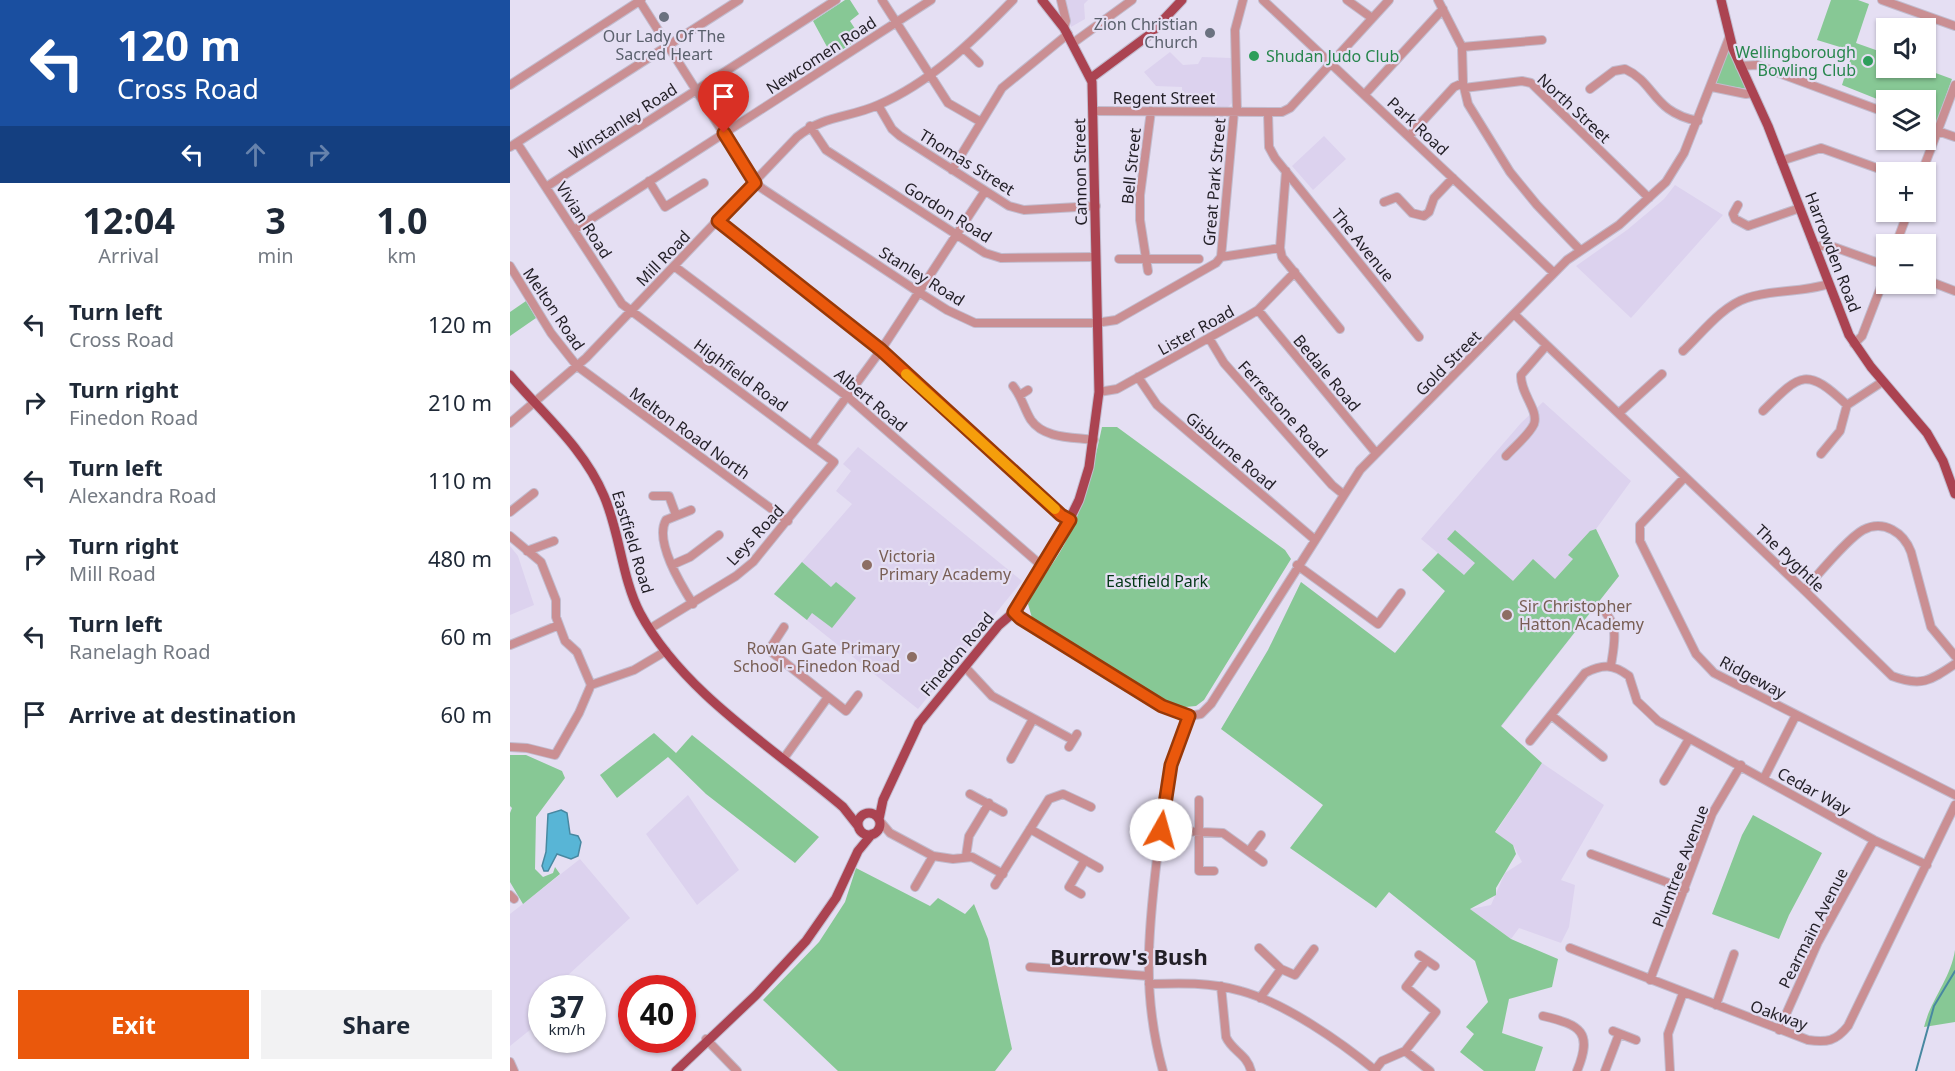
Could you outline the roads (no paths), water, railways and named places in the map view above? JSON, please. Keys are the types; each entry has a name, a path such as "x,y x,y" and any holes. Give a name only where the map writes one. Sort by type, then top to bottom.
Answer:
{"main road":[{"name":"Cannon Street","path":"1042,0 1068,35 1092,78 1096,206 1096,323"},
{"path":"1092,78 1149,35 1182,0"},
{"name":"Harrowden Road","path":"1721,0 1729,38 1781,160 1828,284 1854,344 1882,382 1927,433 1943,461 1955,494"},
{"name":"Finedon Road","path":"879,820 883,800 919,723 999,625 1014,612 1070,520 1079,500 1094,440 1099,392 1096,323"},
{"name":"Eastfield Road","path":"510,375 571,442 595,477 622,550 631,589 640,613 666,651 712,699 843,807 858,827"},
{"name":"Finedon Road","path":"866,813 883,800"},
{"name":"Eastfield Road","path":"843,807 866,813"},
{"path":"675,1071 706,1039 756,995 806,941 836,898 858,851 874,833 879,820 866,813 860,817 858,851"},
{"path":"858,827 866,834 874,833"}],"street":[{"path":"510,85 640,0 755,183"},
{"path":"514,145 739,0"},
{"name":"Winstanley Road","path":"546,187 836,0"},
{"path":"882,0 948,103 981,122"},
{"name":"Newcomen Road","path":"574,230 931,0"},
{"name":"Mill Road","path":"510,423 577,366 810,126 878,105 930,74 964,48 1014,0"},
{"name":"Cannon Street","path":"1061,0 1068,35"},
{"path":"952,170 1009,81 1068,35 1132,0"},
{"name":"Great Park Street","path":"1096,323 1116,320 1203,271 1221,257 1235,112 1235,30 1243,0"},
{"name":"Park Road","path":"1263,0 1554,273"},
{"path":"1347,0 1372,18"},
{"path":"1269,113 1290,108 1389,0"},
{"path":"1437,0 1462,47 1464,86 1468,104 1510,172 1537,205 1580,250"},
{"path":"1882,0 1955,26"},
{"path":"1365,94 1443,9"},
{"name":"Gold Street","path":"1189,716 1201,714 1211,704 1343,494 1376,453 1554,273 1580,250 1619,225 1666,182 1698,121 1729,38"},
{"path":"1462,47 1542,40"},
{"path":"964,48 979,63"},
{"path":"1740,66 1757,66 1876,108"},
{"path":"1590,89 1614,71 1625,69 1666,109 1683,118 1698,121"},
{"name":"North Street","path":"1464,86 1522,81 1531,83 1649,198"},
{"path":"1927,162 1955,85"},
{"path":"1409,136 1454,87 1464,86"},
{"path":"1712,87 1746,94 1753,93"},
{"name":"Thomas Street","path":"878,105 892,129 1009,206 1024,210 1096,206"},
{"name":"Regent Street","path":"1094,111 1269,113"},
{"name":"Bell Street","path":"1148,271 1140,195 1151,111"},
{"name":"The Avenue","path":"1269,113 1269,147 1275,158 1419,337"},
{"name":"Gordon Road","path":"810,126 826,150 985,253 1001,258 1096,257"},
{"path":"1938,131 1955,137"},
{"name":"Vivian Road","path":"514,145 546,187 622,304 630,311"},
{"path":"1781,160 1821,148 1876,168"},
{"path":"1286,171 1280,248 1282,257 1340,329"},
{"path":"1384,202 1396,197 1412,213 1424,216 1429,212 1434,198 1453,178"},
{"path":"649,182 665,207 705,183"},
{"name":"Stanley Road","path":"755,183 917,291 947,310 975,323 1096,323"},
{"path":"812,444 881,350 917,291 985,191"},
{"path":"1738,205 1733,214 1735,219 1748,226 1800,208"},
{"path":"718,221 881,350 1061,515 1070,520"},
{"path":"1814,246 1831,246 1876,262"},
{"path":"1221,257 1280,248"},
{"path":"1119,259 1199,258"},
{"name":"Melton Road","path":"510,266 551,333 577,366"},
{"name":"Albert Road","path":"674,266 848,397 1042,566"},
{"name":"Lister Road","path":"1099,392 1109,392 1258,310 1295,273"},
{"path":"1683,351 1732,304 1740,300 1828,284"},
{"path":"1936,284 1955,291"},
{"path":"1854,344 1862,336 1878,294"},
{"name":"Bedale Road","path":"1258,310 1376,453"},
{"name":"Highfield Road","path":"630,311 834,462"},
{"name":"The Pyghtle","path":"1514,314 1892,676 1911,683 1931,680 1955,664"},
{"name":"Ferrestone Road","path":"1209,338 1224,363 1343,494"},
{"path":"1506,456 1533,424 1534,412 1524,393 1521,375 1546,346"},
{"name":"Melton Road North","path":"577,366 788,520"},
{"path":"1619,413 1662,374"},
{"name":"Gisburne Road","path":"1138,377 1157,405 1314,539"},
{"path":"1763,411 1791,383 1806,379 1824,382 1847,405"},
{"path":"1821,454 1840,431 1847,405 1882,382"},
{"path":"1013,386 1020,395 1030,419 1042,430 1094,440"},
{"path":"1020,395 1028,390"},
{"name":"Leys Road","path":"651,628 693,604 753,562 834,462"},
{"name":"Ridgeway","path":"1685,477 1640,525 1640,541 1696,654 1704,665 1714,673 1955,795"},
{"path":"510,512 534,493"},
{"path":"653,496 669,495 676,515"},
{"path":"691,510 666,520 663,530 672,565 693,604"},
{"path":"1804,590 1862,531 1876,526 1892,529 1907,541 1931,627 1955,656"},
{"path":"672,565 690,557 719,535"},
{"path":"510,536 541,562 556,600 556,617 565,641 577,652 591,686"},
{"path":"527,551 554,541"},
{"path":"1297,565 1378,624 1401,593"},
{"path":"1530,741 1585,673 1597,667 1611,665 1615,636 1611,618 1601,606"},
{"path":"1014,612 1020,618 1162,706 1189,716 1171,765 1150,914 1148,980 1153,1034 1163,1071"},
{"path":"510,645 559,625"},
{"path":"784,627 768,650 846,711 858,695"},
{"path":"510,747 527,748 555,755 591,686 634,670 666,651"},
{"name":"Cedar Way","path":"1611,665 1629,676 1637,701 1644,710 1689,739 1741,765 1874,840 1927,865"},
{"path":"966,668 992,696 1073,740"},
{"path":"784,758 828,697"},
{"path":"1551,715 1603,757"},
{"path":"1764,778 1796,715"},
{"path":"1011,759 1033,719"},
{"path":"1664,781 1689,739"},
{"name":"Plumtree Avenue","path":"1650,980 1712,814 1741,765"},
{"path":"970,794 1003,812"},
{"path":"995,885 1043,806 1056,795 1071,796 1091,807"},
{"path":"1199,800 1198,871 1214,871"},
{"path":"966,856 969,836 989,803"},
{"name":"Oakway","path":"1570,948 1779,1030 1824,1042 1838,1038 1848,1026 1955,805"},
{"path":"879,820 891,833 933,856 953,859 966,856 1003,874"},
{"path":"1030,829 1099,868"},
{"path":"1161,830 1223,833 1263,862"},
{"path":"874,833 891,833"},
{"path":"1249,851 1261,835"},
{"name":"Pearmain Avenue","path":"1779,1030 1818,942 1874,840"},
{"path":"1591,854 1685,890"},
{"path":"915,887 933,856"},
{"path":"1081,894 1069,888 1085,861"},
{"path":"1259,948 1281,969 1295,975 1314,949"},
{"path":"1716,1005 1734,954"},
{"path":"1419,955 1435,966"},
{"path":"1030,967 1221,986 1260,998 1325,1034 1376,1071 1382,1061 1405,1051 1436,1012 1406,987 1426,960"},
{"path":"1260,998 1281,969"},
{"path":"1221,986 1226,1036 1229,1043 1244,1055 1251,1071"},
{"path":"1670,1071 1668,1034 1683,993"},
{"path":"1543,1016 1577,1029 1585,1038 1586,1048 1577,1071"},
{"path":"1605,1071 1616,1033 1636,1040"},
{"path":"706,1039 737,1071"},
{"path":"1405,1051 1430,1071"},
{"path":"510,1062 514,1071"}],"water":[{"path":"561,810 567,813 570,834 578,836 581,842 578,856 571,859 557,854 548,871 544,871 542,866 546,852 548,814"}],"waterway":[{"path":"1916,1071 1934,1006 1955,971"}],"place":[{"name":"Our Lady Of The Sacred Heart","path":"664,17"},
{"name":"Zion Christian Church","path":"1210,33"},
{"name":"Shudan Judo Club","path":"1254,56"},
{"name":"Wellingborough Bowling Club","path":"1868,61"},
{"name":"Victoria Primary Academy","path":"867,565"},
{"name":"Sir Christopher Hatton Academy","path":"1507,615"},
{"name":"Rowan Gate Primary School - Finedon Road","path":"912,657"}],"district":[{"name":"Burrow's Bush","path":"1129,957"}],"park label":[{"name":"Eastfield Park","path":"1157,581"}]}
